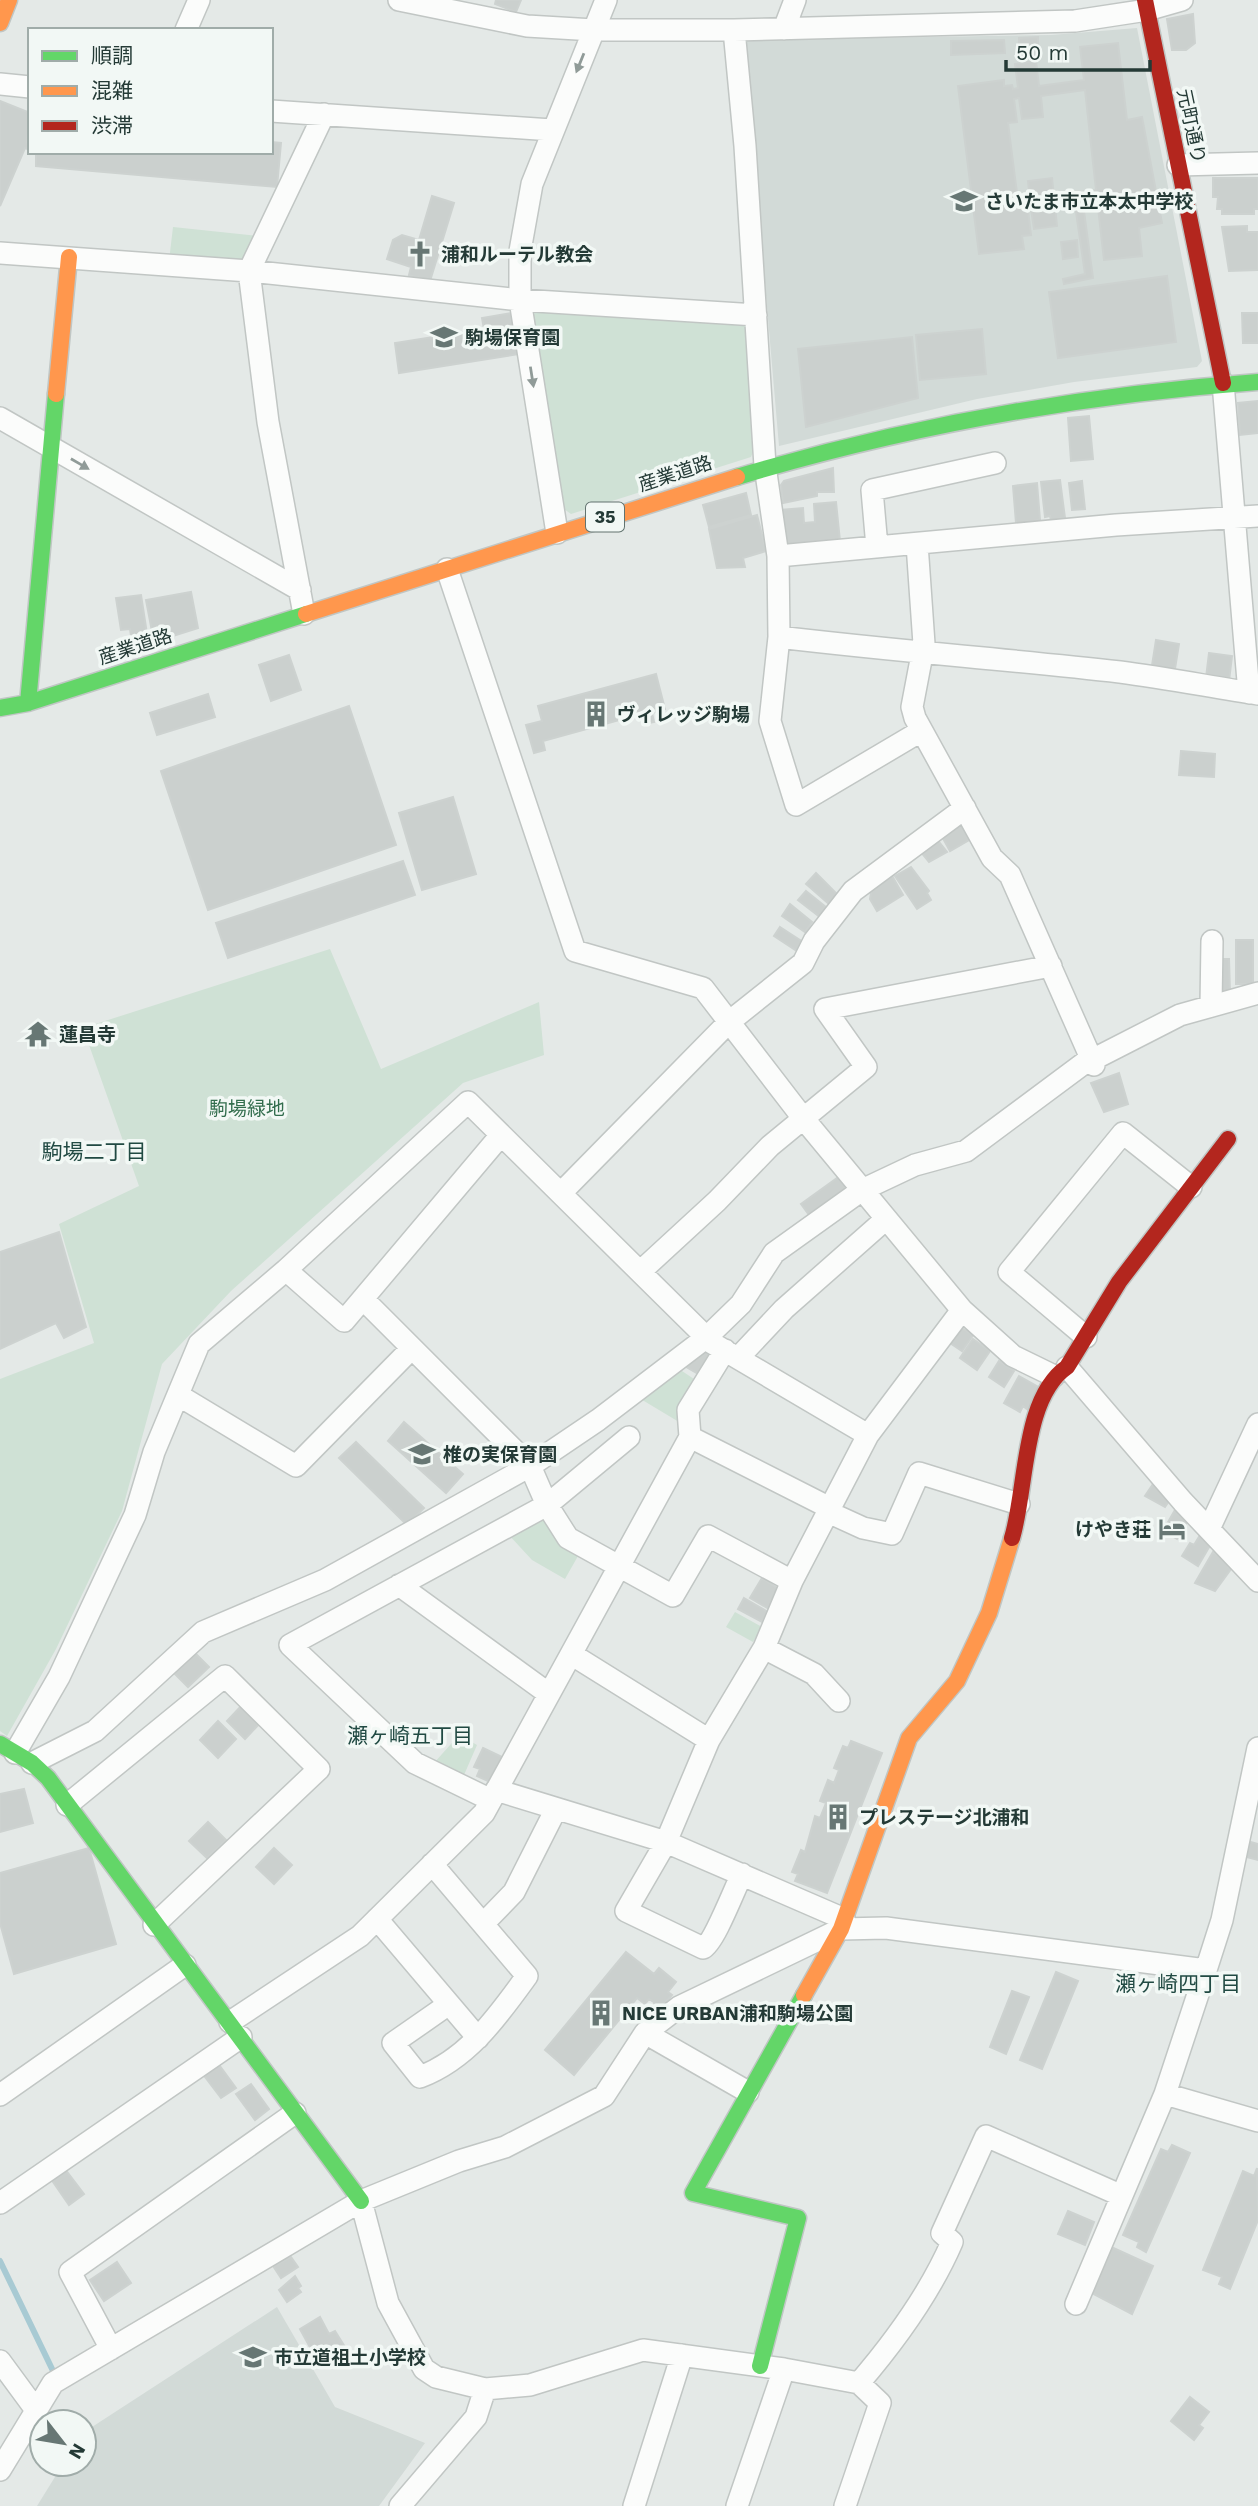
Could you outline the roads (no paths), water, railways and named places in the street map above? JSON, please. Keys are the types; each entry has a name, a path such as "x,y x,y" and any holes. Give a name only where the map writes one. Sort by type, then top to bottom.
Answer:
{"street":[{"path":"0,23 9,0"},
{"path":"187,28 199,0"},
{"path":"557,533 520,300 520,251 527,205 552,130 606,0"},
{"path":"783,29 795,0"},
{"path":"404,1 527,26 594,30 734,30 1075,21 1182,0"},
{"name":"元町通り","path":"1146,5 1223,383"},
{"path":"734,30 765,466 778,556 779,637 770,721 796,805 921,731"},
{"path":"0,84 28,88"},
{"path":"273,111 552,130"},
{"path":"304,614 268,422 249,271 324,114"},
{"path":"1178,165 1258,163"},
{"path":"0,253 249,271 520,300 756,315"},
{"path":"28,703 69,257"},
{"name":"産業道路","path":"0,708 28,703 765,466 992,411 1090,396 1258,382"},
{"path":"779,637 1124,673 1253,694 1232,518 1223,383"},
{"path":"0,418 300,590"},
{"path":"877,547 872,490 995,463"},
{"path":"778,556 1258,516"},
{"path":"917,544 924,644 912,707 921,731 992,858 1010,874 1093,1061"},
{"path":"447,569 575,951 703,988 803,1118 962,1310 1013,1356 1061,1372 1258,1581"},
{"path":"561,1193 729,1022 803,962 814,941 853,891 965,808"},
{"path":"1211,1006 1212,941"},
{"path":"642,1270 803,1118 866,1067 825,1009 1051,966"},
{"path":"16,1754 95,1731 203,1632 325,1580 530,1466 598,1420 707,1337 741,1304 774,1253 862,1190 915,1165 966,1151 1093,1061 1180,1016 1258,993"},
{"path":"16,1754 60,1677 135,1515 154,1452 198,1344 286,1270 468,1102 642,1270 707,1337 868,1435"},
{"path":"1086,1337 1009,1272 1123,1133 1191,1188"},
{"path":"286,1270 344,1321 501,1135"},
{"path":"760,2366 798,2218 693,2193 843,1924 909,1738 957,1681 989,1613 1016,1529 1029,1436 1061,1372 1119,1282 1228,1139"},
{"path":"0,2203 360,1936 484,1813 690,1437 688,1410 731,1354 886,1219"},
{"path":"363,1298 530,1466 547,1505 568,1538 673,1596 708,1536 792,1581"},
{"path":"742,1874 722,1914 717,1934 711,1945 703,1948 626,1911 666,1842 709,1740 764,1648 792,1581 868,1435 962,1310"},
{"path":"178,1395 296,1466 412,1348"},
{"path":"1209,1529 1258,1424"},
{"path":"629,1437 547,1505 290,1645 415,1763 493,1795 556,1809 666,1842 742,1874 843,1924 1206,1970"},
{"path":"690,1437 863,1528 892,1534 919,1473 1019,1504"},
{"path":"399,1585 549,1694"},
{"path":"764,1648 814,1674 839,1701"},
{"path":"571,1654 709,1740"},
{"path":"67,1805 225,1676 319,1769 154,1925"},
{"path":"1076,2304 1164,2094 1206,1970 1222,1920 1258,1748"},
{"path":"16,1754 42,1771 361,2201 388,2303 424,2369 449,2382 485,2389 552,2380 643,2350 784,2369 859,2383 880,2403 845,2506"},
{"path":"483,1924 514,1892 556,1809"},
{"path":"432,1864 527,1976 478,2038 442,2068 420,2077 393,2043 449,2004"},
{"path":"377,1919 478,2038"},
{"path":"37,2408 53,2383 361,2201 459,2161 505,2147 604,2096 645,2033 679,2007 843,1924"},
{"path":"0,2095 185,1965"},
{"path":"645,2033 748,2092"},
{"path":"1164,2094 1258,2121"},
{"path":"111,2349 70,2272 295,2113"},
{"path":"859,2383 887,2351 942,2264 952,2242 942,2233 986,2136 1120,2195"},
{"path":"634,2506 682,2356"},
{"path":"0,2361 35,2408"},
{"path":"737,2506 784,2369"},
{"path":"400,2506 476,2417 485,2389"},
{"path":"0,2470 28,2423"}],"waterway":[{"path":"0,2261 54,2373"}],"place":[{"name":"さいたま市立本太中学校","path":"964,201"},
{"name":"浦和ルーテル教会","path":"420,254"},
{"name":"駒場保育園","path":"444,337"},
{"name":"ヴィレッジ駒場","path":"596,714"},
{"name":"蓮昌寺","path":"38,1034"},
{"name":"椎の実保育園","path":"422,1454"},
{"name":"けやき荘","path":"1172,1529"},
{"name":"プレステージ北浦和","path":"838,1817"},
{"name":"NICE URBAN浦和駒場公園","path":"601,2013"},
{"name":"市立道祖土小学校","path":"253,2357"}],"district":[{"name":"駒場二丁目","path":"94,1152"},
{"name":"瀬ヶ崎五丁目","path":"410,1736"},
{"name":"瀬ヶ崎四丁目","path":"1178,1984"}],"park label":[{"name":"駒場緑地","path":"247,1108"}]}
